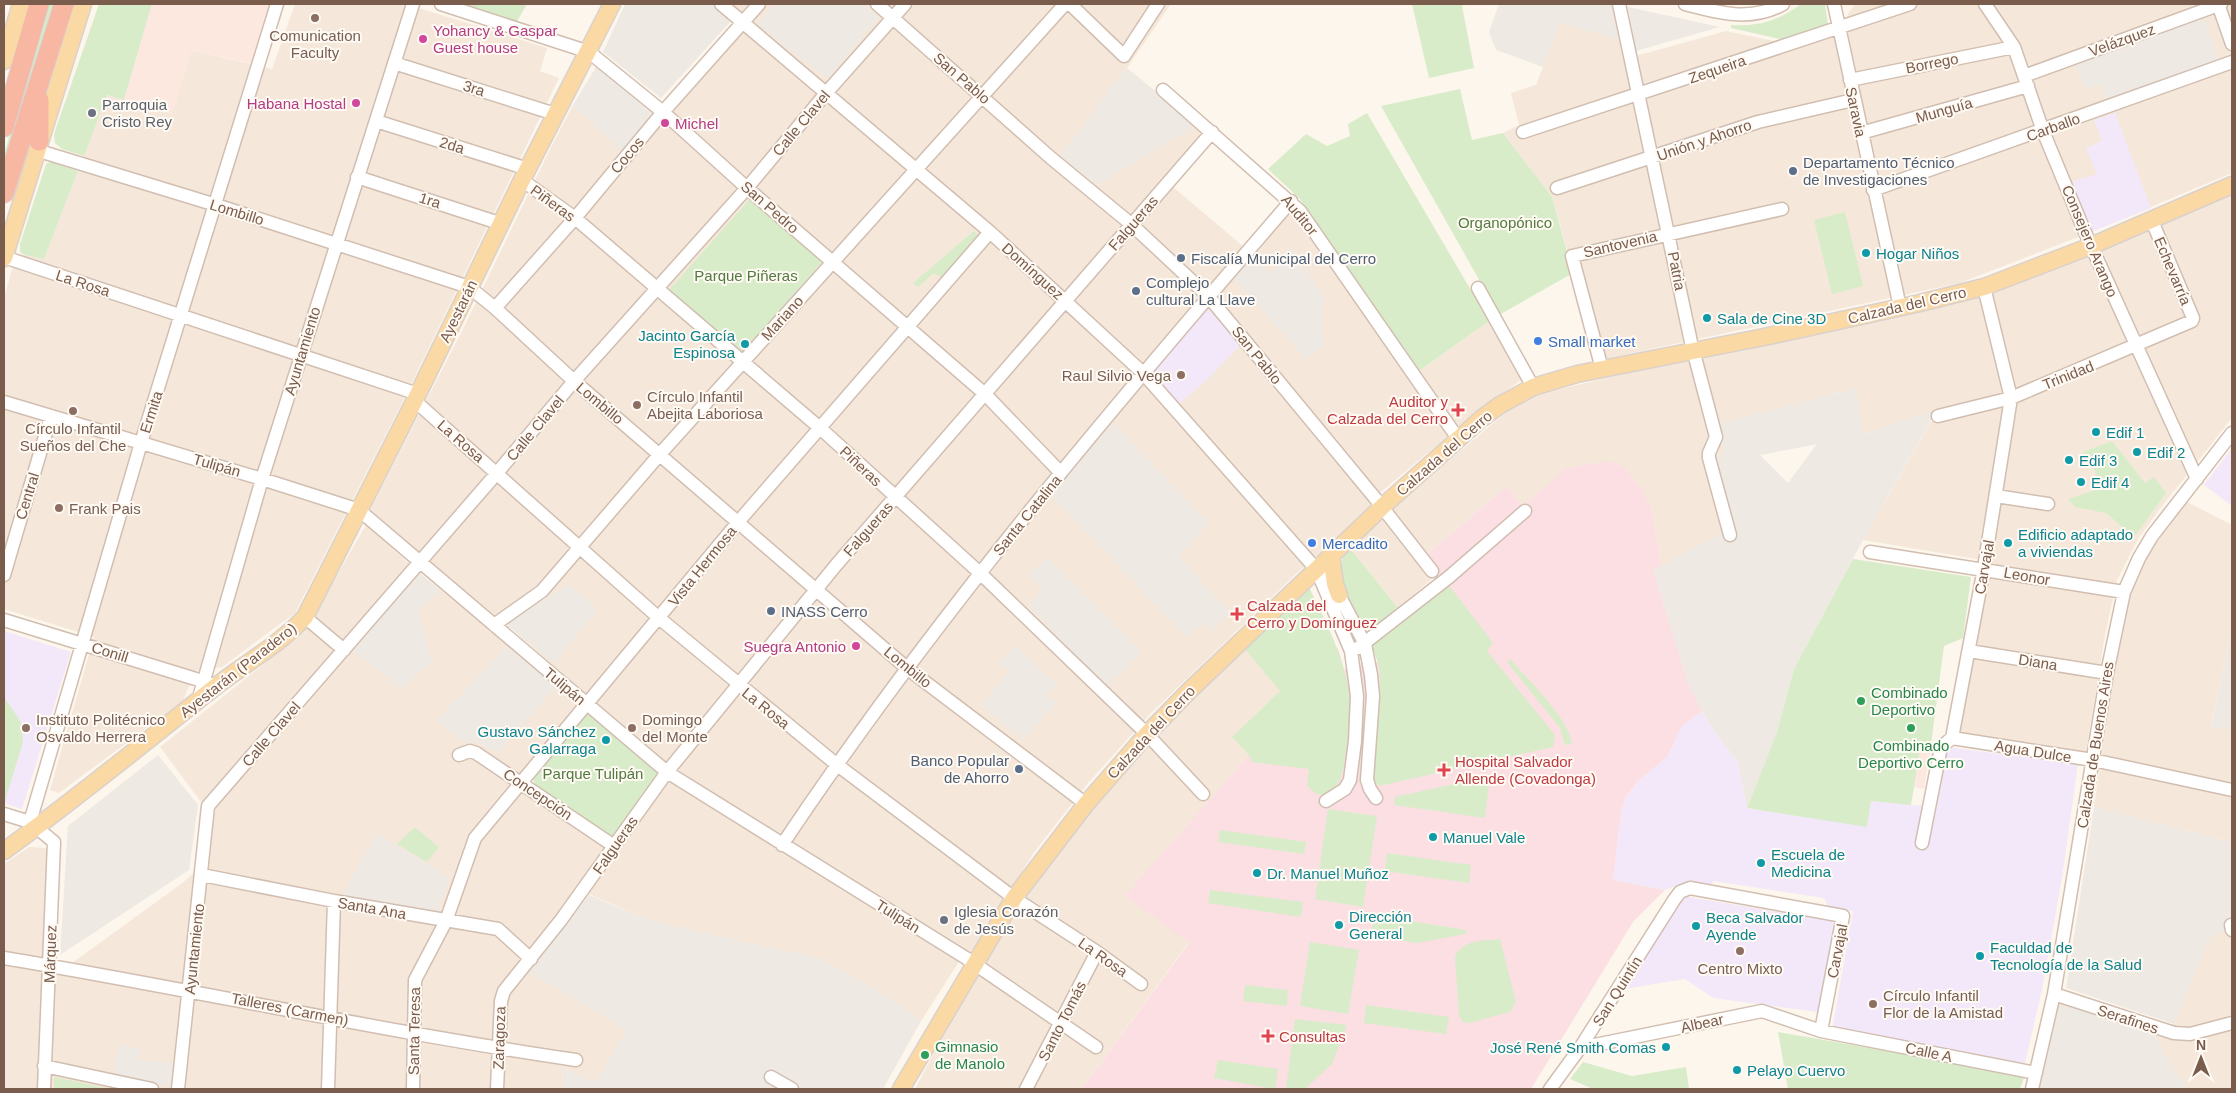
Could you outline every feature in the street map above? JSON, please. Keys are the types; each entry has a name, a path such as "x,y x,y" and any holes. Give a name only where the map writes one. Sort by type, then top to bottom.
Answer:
{"highway":[{"path":"4,127 39,4"},
{"path":"4,194 64,4"},
{"path":"38,146 41,78"}],"main road":[{"path":"4,61 21,4"},
{"path":"4,257 82,4"},
{"name":"Ayestarán","path":"305,617 417,397 555,114 589,52 612,4"},
{"name":"Calzada del Cerro","path":"901,1089 1014,898 1086,804 1147,734 1198,682 1382,507 1500,405 1533,387 1602,369 1900,308 1984,286 2091,246 2232,185"},
{"path":"1331,555 1335,584 1339,595"},
{"name":"Ayestarán (Paradero)","path":"4,851 33,825 198,700 210,684 293,630 305,617"}],"street":[{"name":"Ermita","path":"33,825 82,644 141,443 277,4"},
{"name":"Ayuntamiento","path":"210,684 262,479 357,177 414,4"},
{"name":"San Pedro","path":"441,4 589,52 663,112 747,188 909,326 985,394 1061,473"},
{"name":"Domínguez","path":"721,4 990,232 1143,373 1339,595 1365,644 1373,696 1367,780 1376,798"},
{"name":"Cocos","path":"495,308 575,218 663,112 759,4"},
{"name":"San Pablo","path":"877,4 1051,158 1131,224 1208,296 1382,507 1432,571"},
{"name":"Calle Clavel","path":"208,809 574,381 747,188 826,92 905,4"},
{"name":"Mariano","path":"494,626 542,591 660,454 1065,4"},
{"path":"1070,4 1124,56 1158,4"},
{"name":"Patria","path":"1620,4 1694,351 1716,436 1709,452 1709,458 1730,535"},
{"path":"1685,4 1726,13 1749,15 1766,12 1783,4"},
{"name":"Zequeira","path":"1524,132 1910,4"},
{"name":"Consejero Arango","path":"1985,4 2014,47 2043,131 2091,246 2197,479"},
{"path":"2219,4 2232,44"},
{"name":"Velázquez","path":"2026,81 2219,4"},
{"name":"Saravia","path":"1833,5 1900,308"},
{"name":"Borrego","path":"1850,80 2014,47"},
{"name":"Carballo","path":"1873,190 2043,131 2232,62"},
{"name":"3ra","path":"394,63 555,114"},
{"name":"Munguía","path":"1861,133 2026,81"},
{"name":"Auditor","path":"1163,90 1291,201 1346,274 1459,440"},
{"name":"Unión y Ahorro","path":"1557,188 1758,122 1854,100"},
{"name":"2da","path":"376,121 525,175"},
{"name":"Falgueras","path":"544,942 667,772 738,685 895,497 1212,132"},
{"name":"Lombillo","path":"38,146 469,287 495,308 574,381 739,521 908,669 1086,804"},
{"name":"Piñeras","path":"525,175 656,289 744,361 980,573 1147,734 1203,794"},
{"name":"1ra","path":"357,177 502,224"},
{"name":"Santa Catalina","path":"782,845 836,764 980,573 1143,373 1291,201"},
{"name":"Santovenia","path":"1602,369 1572,256 1782,209"},
{"name":"Echevarría","path":"2152,221 2193,320"},
{"name":"Vista Hermosa","path":"446,921 475,838 739,521 990,232"},
{"name":"La Rosa","path":"4,257 302,354 417,397 579,547 738,685 836,764 1014,898 1097,952 1141,984"},
{"name":"Carvajal","path":"1922,843 1941,747 1952,738 1984,568 2011,398 1984,286"},
{"path":"1478,288 1533,387"},
{"name":"Trinidad","path":"1938,416 2011,398 2136,347 2193,320"},
{"name":"Tulipán","path":"4,402 359,510 667,772 974,963 1096,1047"},
{"name":"Central","path":"4,575 51,416"},
{"name":"Calzada de Buenos Aires","path":"2032,1089 2054,994 2107,672 2124,592 2139,558 2152,536 2232,432"},
{"path":"1996,496 2048,504"},
{"path":"1351,651 1365,644 1449,577 1525,511"},
{"name":"Leonor","path":"1870,552 1984,568 2124,592"},
{"name":"Domínguez","path":"1316,569 1351,651 1355,671 1358,715 1350,780 1344,789 1326,800"},
{"path":"305,617 344,650"},
{"name":"Conill","path":"4,620 210,684"},
{"name":"Diana","path":"1969,651 2107,672"},
{"name":"Agua Dulce","path":"1952,738 2093,760 2232,790"},
{"name":"Concepción","path":"459,755 470,751 476,753 614,846"},
{"name":"Ayuntamiento","path":"178,1089 208,809"},
{"path":"4,814 33,825"},
{"name":"Márquez","path":"33,825 54,842 44,1089"},
{"name":"Santa Ana","path":"202,875 334,901 498,929 531,959"},
{"name":"Carvajal","path":"1680,892 1690,888 1844,916 1821,1031"},
{"name":"San Quintín","path":"1555,1088 1680,892"},
{"path":"328,1089 334,901"},
{"name":"Santa Teresa","path":"413,1089 415,980 446,921"},
{"name":"Zaragoza","path":"497,1089 501,997 544,942"},
{"name":"Santo Tomás","path":"1026,1089 1097,952"},
{"name":"Talleres (Carmen)","path":"4,958 498,1049 576,1060"},
{"name":"Serafines","path":"2054,994 2174,1033 2190,1034 2232,1023"},
{"name":"Albear","path":"1580,1048 1762,1011 1821,1031"},
{"name":"Calle A","path":"1821,1031 2036,1073"},
{"path":"44,1066 152,1089"},
{"path":"771,1077 792,1089"}],"shaded area":[{"path":"152,4 275,4 257,65 192,50 172,114 124,100"},
{"path":"295,4 406,4 547,48 540,71 559,78 407,393 295,613 222,667 195,671 183,701 59,793 50,790 94,637 4,609 4,299 12,269 24,255 44,259 107,95 172,114 191,50 272,69"},
{"path":"625,4 714,4 732,20 661,98 603,52"},
{"path":"728,4 1171,4 1127,68 1060,155 1096,185 1197,125 1210,135 1167,182 1250,252 1291,207 1451,433 1381,492 1375,503 1296,574 1152,712 1089,782 1035,851 969,956 663,761 506,624 368,514 465,325 573,105 624,153 742,17"},
{"path":"774,4 864,4 879,17 827,79 757,24"},
{"path":"1499,4 1612,4 1619,40 1560,22 1543,67 1496,50 1489,32"},
{"path":"1855,4 2232,4 2232,173 2091,232 1960,283 1595,361 1552,197 1503,133 1519,125 1511,93 1536,85 1560,22 1619,40 1625,59 1726,31 1788,44 1843,29 1848,14"},
{"path":"1628,7 1720,27 1636,51"},
{"path":"2204,18 2219,61 2106,101 2101,85 2086,89 2075,64"},
{"path":"598,64 658,114 624,154 573,105"},
{"path":"1127,68 1197,125 1096,185 1060,155"},
{"path":"2115,113 2151,208 2091,232 2071,182 2097,174 2086,148 2102,141 2094,120"},
{"path":"2232,192 2232,418 2138,539 2117,580 2105,635 2086,752 1960,736 1988,561 1863,540 1937,411 1862,434 1856,388 1717,424 1725,453 1712,456 1730,529 1661,566 1652,509 1522,508 1507,486 1425,556 1439,573 1398,608 1349,547 1509,410 1534,395 1620,375 1739,352 1947,304"},
{"path":"1291,248 1324,295 1322,320 1324,347 1305,359 1259,305 1230,277 1251,257 1270,273"},
{"path":"1206,307 1241,344 1210,377 1179,404 1150,373"},
{"path":"1489,321 1522,379 1457,427 1419,371"},
{"path":"1856,388 1863,434 1937,410 1863,540 1794,669 1777,732 1747,808 1737,761 1715,733 1702,711 1693,702 1653,570 1730,529 1712,456 1725,453 1717,424","holes":["1817,444 1788,483 1760,455"]},
{"path":"1113,423 1209,523 1179,556 1230,613 1212,630 1204,623 1187,638 1051,495"},
{"path":"2232,448 2232,506 2204,485"},
{"name":"Hospital Salvador Allende (Covadonga)","path":"1609,461 1625,468 1639,486 1652,509 1661,566 1653,570 1688,684 1702,711 1682,726 1667,757 1637,782 1625,798 1621,813 1613,880 1665,890 1633,922 1531,1089 1082,1089 1189,943 1125,896 1249,755 1232,737 1280,691 1244,648 1338,648 1344,669 1377,662 1448,584 1424,557 1507,486 1522,507 1566,469"},
{"path":"2187,502 2232,525 2232,628 2211,725 2232,730 2232,842 2094,807 2114,671 2126,605 2134,581 2146,556"},
{"path":"366,525 417,571 509,644 578,705 516,781 616,851 669,777 960,960 921,1021 876,990 822,959 650,921 580,890 528,971 628,1030 595,1083 563,1068 562,1089 4,1089 4,864 29,847 46,848 46,982 185,881 200,867 210,814 160,747 304,632"},
{"path":"1047,557 1142,652 1106,687 1028,606 1042,589 1029,574"},
{"path":"417,571 440,590 418,611 432,661 401,689 351,648"},
{"path":"568,585 598,609 554,664 506,624"},
{"path":"2232,628 2232,730 2211,726"},
{"name":"Instituto Politécnico Osvaldo Herrera","path":"4,631 71,652 22,809 4,803"},
{"path":"509,644 556,687 498,752 474,742 466,744 436,721"},
{"path":"1016,646 1057,685 1048,695 1056,703 1023,740 981,706 1009,671 998,663"},
{"path":"1244,648 1280,691 1232,737 1249,755 1126,896 1189,942 1082,1089 915,1089 993,941 1092,804 1141,745"},
{"path":"1702,711 1715,733 1737,761 1747,808 1867,826 1871,801 1935,807 1947,747 2078,764 2062,878 2042,990 2025,1063 1832,1030 1853,911 1829,908 1824,898 1713,881 1711,888 1680,884 1665,890 1613,880 1621,813 1625,798 1637,782 1667,757 1682,725"},
{"path":"1920,750 1930,752 1924,789 1914,787"},
{"path":"158,755 198,805 189,870 60,955 68,826"},
{"path":"2094,807 2232,842 2232,924 2210,938 2174,1024 2066,988"},
{"path":"377,833 449,878 437,914 343,894"},
{"path":"589,895 650,921 822,959 876,990 921,1021 883,1089 802,1089 777,1075 783,1089 562,1089 563,1068 595,1082 627,1030 528,971"},
{"name":"Centro Mixto","path":"1684,896 1837,922 1818,1012 1713,998 1685,979 1624,989"},
{"path":"2232,924 2232,1089 2187,1089 2152,1032 2174,1023 2210,938"},
{"path":"2056,1002 2152,1032 2187,1089 2039,1089"},
{"path":"119,1045 140,1048 139,1060 172,1063 170,1087 113,1077"}],"green space":[{"path":"47,4 57,4 4,178 4,155"},
{"path":"99,4 152,4 124,100 107,95 84,156 62,149 55,143 54,134"},
{"path":"458,4 527,4 515,25"},
{"path":"1412,4 1464,4 1462,6 1474,68 1429,78"},
{"path":"1801,4 1825,4 1828,25 1784,40 1731,28 1731,25 1750,25 1777,18"},
{"name":"Organopónico","path":"1460,89 1472,140 1503,133 1552,197 1573,273 1499,315 1381,106"},
{"path":"1367,113 1489,321 1419,371 1300,199 1268,169 1306,134 1327,146 1350,136 1348,124"},
{"path":"51,162 78,171 44,259 24,255 20,252 20,244 46,164"},
{"name":"Parque Piñeras","path":"750,199 822,262 742,353 669,290"},
{"path":"1845,212 1863,286 1832,294 1814,220"},
{"path":"974,231 979,237 944,279 934,273 918,287 913,283"},
{"path":"2112,441 2145,483 2154,477 2166,493 2134,537 2106,513 2075,507 2068,499 2101,488 2093,466 2087,465 2083,452"},
{"path":"1349,547 1398,608 1377,627 1366,626 1353,608 1344,588 1341,566 1343,556"},
{"name":"Combinado Deportivo","path":"1853,559 1971,577 1963,638 1944,646 1930,752 1920,751 1911,805 1871,801 1867,827 1747,808 1777,732 1794,669"},
{"path":"1448,584 1493,643 1487,651 1555,735 1553,747 1379,786 1373,781 1373,767 1380,682 1377,659 1370,643"},
{"path":"1309,587 1337,648 1347,680 1350,714 1344,763 1339,782 1331,790 1318,795 1307,786 1309,769 1252,762 1249,755 1232,737 1280,691 1244,648"},
{"path":"1510,659 1556,712 1564,723 1572,744 1565,745 1560,728 1507,662"},
{"path":"4,697 21,722 23,742 4,804"},
{"name":"Parque Tulipán","path":"591,713 658,774 612,839 536,787 533,779 583,715"},
{"path":"1490,776 1485,818 1394,805 1395,797"},
{"path":"1328,809 1377,816 1363,907 1315,899"},
{"path":"415,827 439,847 427,862 397,844"},
{"path":"1220,830 1306,842 1304,854 1218,842"},
{"path":"1387,853 1471,865 1469,883 1385,871"},
{"path":"1210,890 1303,902 1301,917 1208,903"},
{"path":"1374,915 1466,930 1465,934 1418,943 1371,936"},
{"path":"1500,939 1516,1002 1510,1012 1469,1023 1463,1022 1459,1016 1455,957 1468,944"},
{"path":"1310,942 1359,950 1348,1014 1300,1006"},
{"path":"1245,985 1288,990 1287,1006 1243,1001"},
{"path":"1366,1005 1449,1017 1446,1034 1364,1023"},
{"path":"1295,1019 1347,1025 1332,1064 1305,1089 1286,1089"},
{"path":"1778,1032 2025,1075 2020,1089 1788,1089"},
{"path":"1218,1060 1278,1069 1275,1089 1214,1078"},
{"path":"1583,1062 1632,1076 1686,1067 1689,1089 1593,1089 1570,1079"},
{"path":"54,1077 110,1089 54,1089"}],"place":[{"name":"Comunication Faculty","path":"315,18"},
{"name":"Yohancy & Gaspar Guest house","path":"423,39"},
{"name":"Habana Hostal","path":"356,103"},
{"name":"Parroquia Cristo Rey","path":"92,113"},
{"name":"Michel","path":"665,123"},
{"name":"Departamento Técnico de Investigaciones","path":"1793,171"},
{"name":"Hogar Niños","path":"1866,253"},
{"name":"Fiscalía Municipal del Cerro","path":"1181,258"},
{"name":"Complejo cultural La Llave","path":"1136,291"},
{"name":"Sala de Cine 3D","path":"1707,318"},
{"name":"Small market","path":"1538,341"},
{"name":"Jacinto García Espinosa","path":"745,344"},
{"name":"Raul Silvio Vega","path":"1181,375"},
{"name":"Círculo Infantil Abejita Laboriosa","path":"637,405"},
{"name":"Auditor y Calzada del Cerro","path":"1458,410"},
{"name":"Círculo Infantil Sueños del Che","path":"73,411"},
{"name":"Edif 1","path":"2096,432"},
{"name":"Edif 2","path":"2137,452"},
{"name":"Edif 3","path":"2069,460"},
{"name":"Edif 4","path":"2081,482"},
{"name":"Frank Pais","path":"59,508"},
{"name":"Mercadito","path":"1312,543"},
{"name":"Edificio adaptado a viviendas","path":"2008,543"},
{"name":"INASS Cerro","path":"771,611"},
{"name":"Calzada del Cerro y Domínguez","path":"1237,614"},
{"name":"Suegra Antonio","path":"856,646"},
{"name":"Combinado Deportivo","path":"1861,701"},
{"name":"Instituto Politécnico Osvaldo Herrera","path":"26,728"},
{"name":"Domingo del Monte","path":"632,728"},
{"name":"Combinado Deportivo Cerro","path":"1911,728"},
{"name":"Gustavo Sánchez Galarraga","path":"606,740"},
{"name":"Banco Popular de Ahorro","path":"1019,769"},
{"name":"Hospital Salvador Allende (Covadonga)","path":"1444,770"},
{"name":"Manuel Vale","path":"1433,837"},
{"name":"Escuela de Medicina","path":"1761,863"},
{"name":"Dr. Manuel Muñoz","path":"1257,873"},
{"name":"Iglesia Corazón de Jesús","path":"944,920"},
{"name":"Dirección General","path":"1339,925"},
{"name":"Beca Salvador Ayende","path":"1696,926"},
{"name":"Centro Mixto","path":"1740,951"},
{"name":"Faculdad de Tecnología de la Salud","path":"1980,956"},
{"name":"Círculo Infantil Flor de la Amistad","path":"1873,1004"},
{"name":"Consultas","path":"1268,1036"},
{"name":"José René Smith Comas","path":"1666,1047"},
{"name":"Gimnasio de Manolo","path":"925,1055"},
{"name":"Pelayo Cuervo","path":"1737,1070"}]}
